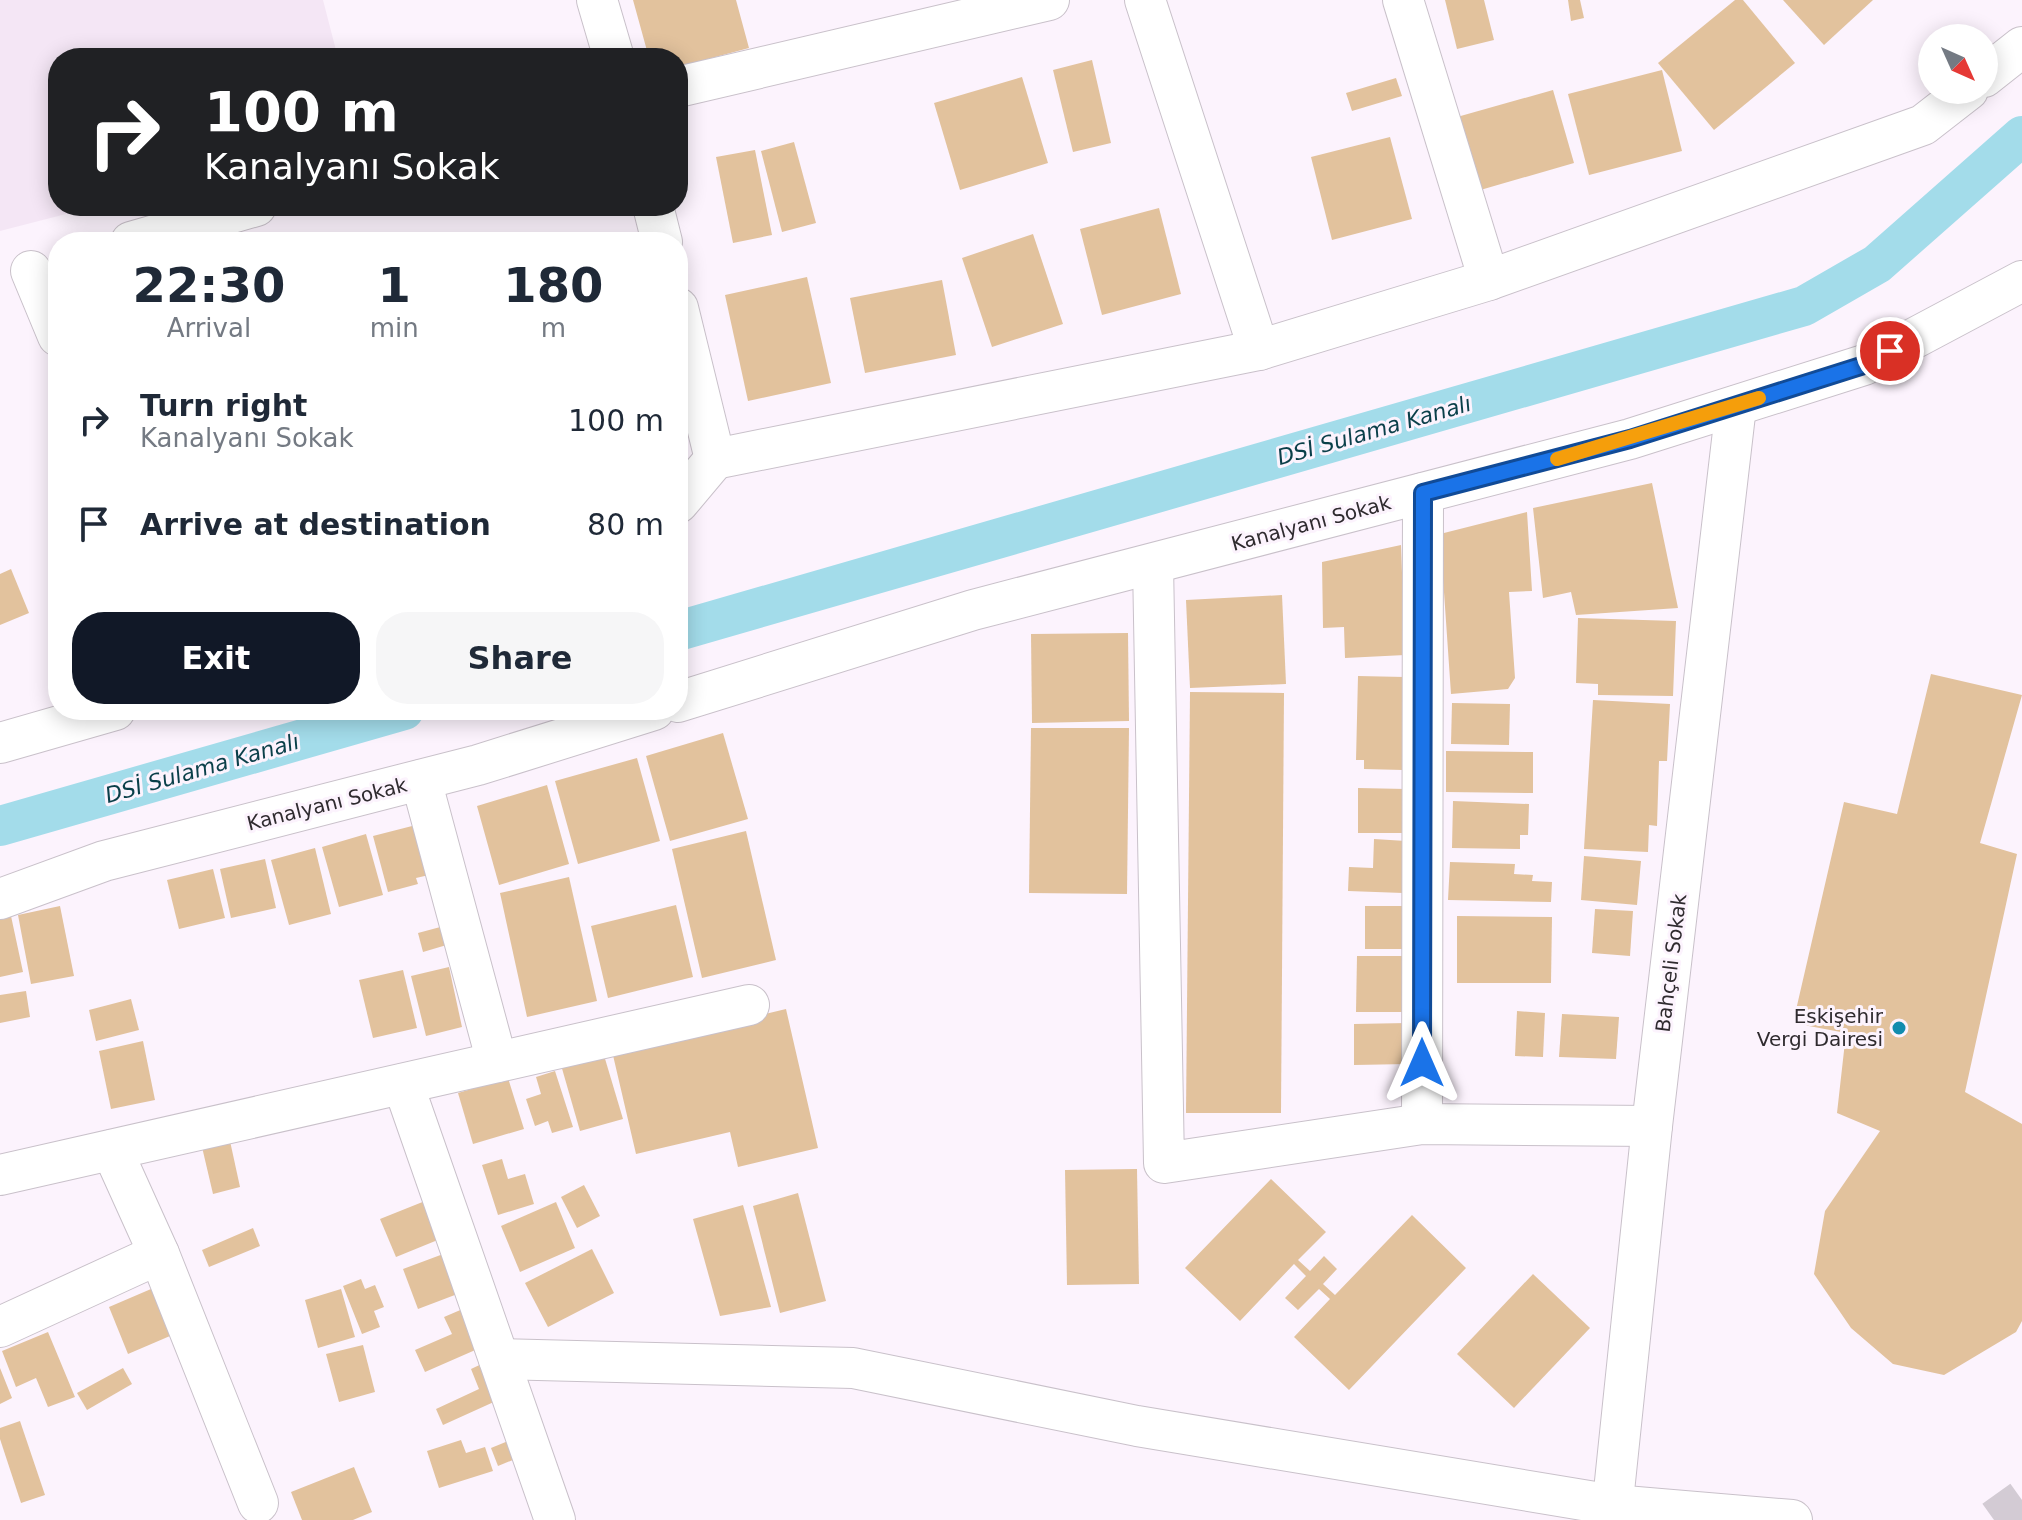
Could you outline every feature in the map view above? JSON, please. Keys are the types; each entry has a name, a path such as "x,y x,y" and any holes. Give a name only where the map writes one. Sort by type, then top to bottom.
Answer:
{"street":[{"path":"597,0 611,48"},
{"path":"688,85 1049,0"},
{"path":"1145,0 1259,350"},
{"path":"1403,0 1489,280"},
{"path":"1998,66 2022,47"},
{"path":"688,491 715,459 1259,350 1489,280 1923,125 1950,104"},
{"path":"166,232 221,216"},
{"path":"30,271 48,313"},
{"name":"Kanalyanı Sokak","path":"688,699 973,610 1630,439 1736,406 1864,365 2022,281"},
{"path":"688,349 715,459"},
{"name":"Bahçeli Sokak","path":"1612,1512 1652,1126 1736,406"},
{"path":"1422,1124 1423,493"},
{"path":"1153,564 1164,1163 1422,1124 1652,1126"},
{"path":"0,743 80,720"},
{"name":"Kanalyanı Sokak","path":"0,899 104,861 421,780 621,720"},
{"path":"421,780 497,1062"},
{"path":"0,1175 749,1005"},
{"path":"403,1084 555,1520"},
{"path":"112,1150 159,1254 258,1503"},
{"path":"0,1327 159,1254"},
{"path":"499,1359 853,1368 1137,1426 1612,1512 1792,1520"}],"shaded area":[{"path":"0,0 323,0 335,48 48,48 48,216 58,216 0,231"}],"building":[{"path":"633,0 736,0 749,48 688,64 688,48 646,48"},
{"path":"1445,0 1484,0 1494,40 1457,49"},
{"path":"1568,0 1580,0 1584,18 1571,21"},
{"path":"1735,0 1743,0 1795,63 1714,130 1658,63"},
{"path":"1783,0 1873,0 1824,45"},
{"path":"1092,60 1111,143 1073,152 1053,70"},
{"path":"1662,70 1682,151 1589,175 1568,94"},
{"path":"1022,77 1048,163 960,190 934,103"},
{"path":"1396,78 1402,96 1352,111 1346,93"},
{"path":"1553,90 1574,163 1470,193 1450,119"},
{"path":"1390,137 1412,219 1332,240 1311,157"},
{"path":"794,142 816,223 782,232 761,151"},
{"path":"755,150 772,235 733,243 716,157"},
{"path":"1159,208 1181,294 1102,315 1080,229"},
{"path":"1033,234 1063,324 992,347 962,258"},
{"path":"807,277 831,383 748,401 725,295"},
{"path":"942,280 956,355 865,373 850,298"},
{"path":"1652,483 1678,608 1576,615 1571,592 1543,598 1533,508"},
{"path":"1527,512 1532,591 1509,592 1515,678 1508,689 1451,694 1440,534"},
{"path":"1401,545 1405,655 1345,658 1344,627 1323,628 1322,562"},
{"path":"11,569 29,613 0,625 0,574"},
{"path":"1282,595 1286,684 1190,688 1186,600"},
{"path":"1578,618 1676,621 1673,696 1598,695 1598,684 1576,683"},
{"path":"1128,633 1129,721 1032,723 1031,634"},
{"name":"Eskişehir Vergi Dairesi","path":"1931,674 2022,695 1980,843 2017,854 1965,1092 2022,1124 2022,1321 2016,1332 1944,1375 1893,1364 1851,1328 1814,1274 1825,1211 1880,1131 1837,1113 1846,1033 1793,1023 1844,802 1897,814"},
{"path":"1358,676 1405,677 1403,770 1364,769 1364,760 1356,760"},
{"path":"1190,692 1284,693 1281,1113 1186,1113"},
{"path":"1593,700 1670,704 1667,761 1659,761 1657,826 1649,825 1648,852 1584,849"},
{"path":"1452,703 1510,704 1509,745 1451,744"},
{"path":"1031,728 1129,728 1127,894 1029,893"},
{"path":"723,733 748,819 670,841 646,756"},
{"path":"1446,751 1533,752 1533,793 1446,792"},
{"path":"637,758 660,841 578,864 555,781"},
{"path":"547,785 569,864 499,885 477,806"},
{"path":"1358,788 1406,789 1405,833 1358,833"},
{"path":"1453,801 1529,804 1528,835 1520,835 1520,849 1452,848"},
{"path":"416,825 429,875 416,878 418,884 388,892 373,836"},
{"path":"746,831 776,960 702,978 672,849"},
{"path":"366,834 383,895 339,907 322,847"},
{"path":"1374,839 1406,841 1403,893 1348,891 1349,867 1373,868"},
{"path":"315,848 331,914 289,925 271,860"},
{"path":"1584,856 1641,861 1637,905 1581,900"},
{"path":"265,859 276,908 231,918 220,869"},
{"path":"1450,862 1515,864 1514,874 1533,875 1532,881 1552,882 1551,902 1448,900"},
{"path":"213,869 225,918 179,929 167,880"},
{"path":"569,877 597,1001 527,1017 500,893"},
{"path":"676,905 693,977 608,998 591,926"},
{"path":"60,906 74,976 31,984 18,915"},
{"path":"1365,906 1405,906 1405,949 1365,949"},
{"path":"1595,909 1633,911 1630,956 1592,953"},
{"path":"11,916 23,972 0,977 0,919"},
{"path":"1457,916 1552,917 1551,983 1457,983"},
{"path":"444,926 450,944 423,952 418,933"},
{"path":"1357,956 1405,956 1405,1012 1356,1012"},
{"path":"449,967 462,1027 426,1036 411,976"},
{"path":"403,970 417,1028 373,1038 359,980"},
{"path":"26,991 30,1017 0,1023 0,995"},
{"path":"131,999 139,1030 96,1041 89,1010"},
{"path":"786,1009 818,1148 738,1167 730,1132 636,1154 612,1051"},
{"path":"1517,1011 1545,1013 1543,1057 1515,1056"},
{"path":"1562,1014 1619,1017 1616,1059 1559,1057"},
{"path":"1407,1023 1408,1064 1354,1065 1354,1024"},
{"path":"143,1041 155,1100 111,1109 99,1051"},
{"path":"603,1052 623,1119 580,1131 561,1065"},
{"path":"555,1071 573,1127 552,1133 548,1121 535,1126 526,1099 541,1094 536,1077"},
{"path":"508,1078 524,1129 473,1144 458,1093"},
{"path":"230,1141 240,1187 213,1194 202,1147"},
{"path":"502,1159 508,1179 525,1174 534,1204 498,1215 482,1165"},
{"path":"1137,1169 1139,1284 1067,1285 1065,1170"},
{"path":"1271,1179 1326,1232 1298,1260 1310,1271 1324,1256 1337,1269 1323,1284 1335,1295 1412,1215 1466,1268 1349,1390 1294,1337 1330,1299 1319,1289 1298,1310 1285,1298 1306,1276 1294,1264 1240,1321 1185,1268"},
{"path":"584,1185 600,1216 577,1228 561,1197"},
{"path":"798,1193 826,1301 780,1313 753,1206"},
{"path":"435,1197 450,1235 396,1257 380,1219"},
{"path":"556,1202 575,1248 520,1272 501,1226"},
{"path":"743,1205 771,1307 720,1316 693,1219"},
{"path":"253,1228 260,1246 209,1267 202,1250"},
{"path":"592,1249 614,1293 548,1327 525,1283"},
{"path":"454,1250 468,1290 418,1309 403,1269"},
{"path":"1533,1274 1590,1328 1514,1408 1457,1354"},
{"path":"361,1279 365,1289 375,1285 384,1307 374,1311 380,1327 362,1334 343,1286"},
{"path":"158,1286 177,1333 128,1354 109,1307"},
{"path":"341,1289 355,1337 318,1348 305,1300"},
{"path":"472,1305 489,1344 425,1372 415,1350 452,1334 444,1317"},
{"path":"48,1332 75,1397 48,1407 36,1378 16,1387 2,1351"},
{"path":"363,1345 375,1392 339,1402 326,1354"},
{"path":"490,1360 507,1396 443,1425 436,1409 479,1389 471,1369"},
{"path":"0,1368 12,1398 0,1404"},
{"path":"123,1368 132,1384 87,1410 77,1393"},
{"path":"20,1421 45,1495 21,1503 0,1439 0,1428"},
{"path":"518,1437 525,1455 498,1466 491,1448"},
{"path":"461,1440 466,1453 485,1447 493,1471 439,1488 427,1451"},
{"path":"354,1467 372,1512 353,1520 302,1520 291,1492"}],"waterway":[{"name":"DSİ Sulama Kanalı","path":"688,628 1804,306 1877,264 2022,136"},
{"name":"DSİ Sulama Kanalı","path":"0,826 369,720"}],"tunnel":[{"path":"1994,1520 2022,1500"}],"slow traffic":[{"path":"1557,459 1759,398"}],"place":[{"name":"Eskişehir Vergi Dairesi","path":"1899,1028"}],"route":[{"path":"1422,1063 1423,493 1630,439 1864,365 1890,351"}]}
